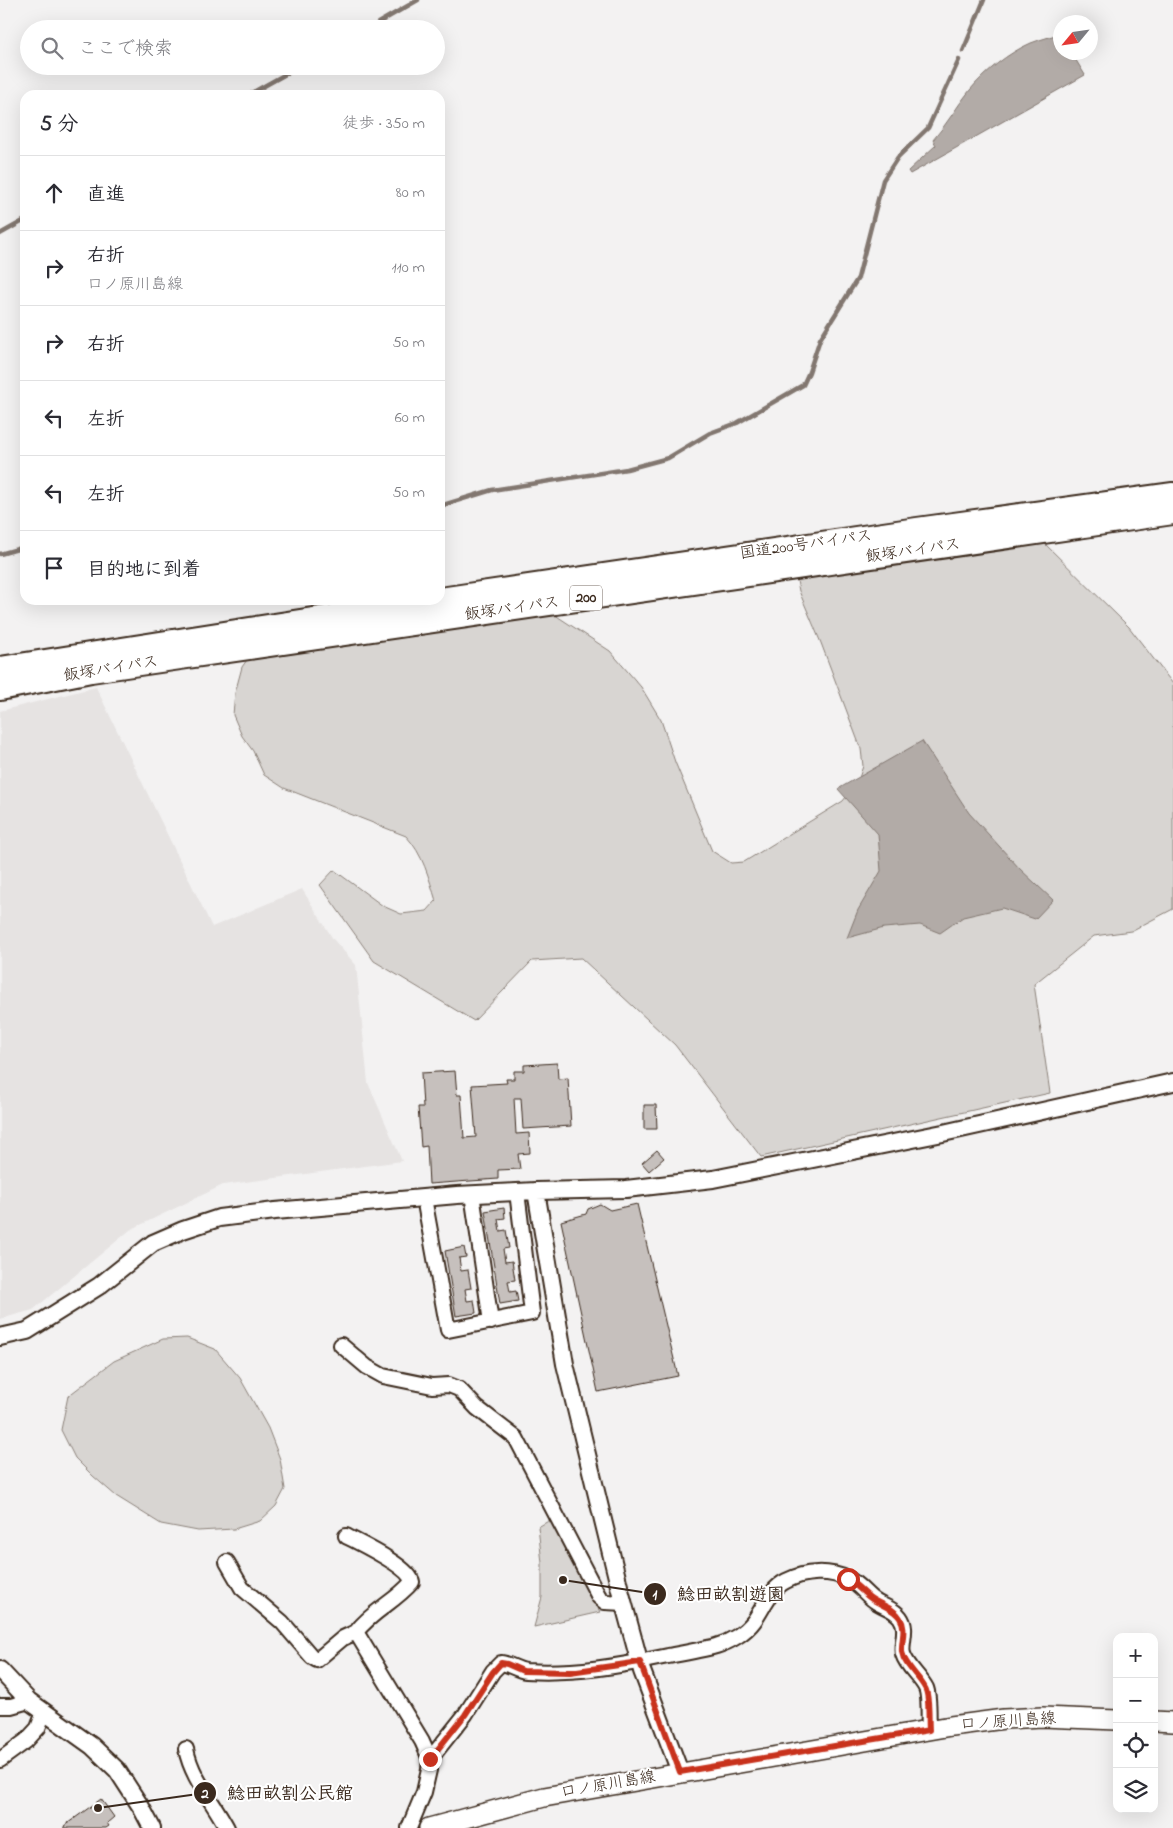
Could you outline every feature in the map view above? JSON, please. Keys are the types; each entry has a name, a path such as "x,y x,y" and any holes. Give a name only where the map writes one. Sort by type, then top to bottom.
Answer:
{"highway":[{"name":"国道200号バイパス","path":"445,598 907,530 1173,494"},
{"name":"飯塚バイパス","path":"0,689 92,671 1173,513"},
{"path":"0,668 403,605"}],"main road":[{"name":"口ノ原川島線","path":"429,1828 544,1797 929,1730 1004,1719 1042,1717 1113,1720"},
{"path":"1158,1721 1173,1722"}],"street":[{"path":"0,1336 27,1331 99,1286 153,1243 183,1230 219,1218 275,1211 472,1194 626,1189 713,1179 944,1133 1173,1082"},
{"path":"536,1191 565,1364 624,1603 640,1662 680,1772"},
{"path":"424,1198 448,1330 532,1314 517,1192"},
{"path":"472,1194 491,1322"},
{"path":"341,1345 367,1367 383,1376 432,1386 449,1385 459,1389 478,1408 516,1438 599,1597 605,1602 624,1603"},
{"path":"227,1562 242,1588 282,1622 316,1660 343,1638 356,1632 366,1619 404,1591 412,1582 411,1576 402,1568 346,1536"},
{"path":"409,1828 424,1792 430,1759 465,1715 501,1663 523,1671 570,1672 640,1662 718,1646 736,1638 753,1623 772,1592 784,1582 798,1575 813,1572 848,1579 868,1596 879,1604 890,1608 900,1617 904,1625 902,1652 926,1689 929,1730"},
{"path":"356,1632 422,1740 430,1759"},
{"path":"0,1670 29,1701 92,1746 117,1770 152,1828"},
{"path":"0,1706 11,1706 29,1701"},
{"path":"0,1760 38,1728 44,1712"},
{"path":"186,1749 192,1772 227,1828"}],"shaded area":[{"path":"1053,36 1053,60 1076,60 1085,75 910,174 908,171 936,145 933,140 970,90 983,76 1006,57 1022,47"},
{"path":"1037,536 1129,627 1173,684 1173,909 1131,931 1094,936 1034,984 1050,1093 761,1157 675,1045 581,958 532,961 474,1021 374,961 320,885 334,870 383,906 401,914 427,911 436,901 425,867 417,851 406,836 284,788 264,775 253,751 242,736 233,715 235,693 242,667 258,644 543,607 610,651 641,687 661,720 675,762 712,851 731,863 744,862 843,801 858,781 863,766 861,749 799,591 794,565"},
{"path":"96,687 212,927 302,889 333,939 356,965 368,1083 402,1161 223,1185 130,1230 33,1310 0,1319 0,711"},
{"path":"922,741 969,813 1020,869 1053,900 1035,919 1002,908 963,917 940,933 920,925 884,928 847,938 858,910 881,871 878,834 838,789"},
{"path":"187,1338 215,1349 240,1378 268,1428 280,1459 285,1489 276,1506 260,1521 234,1529 198,1531 161,1524 116,1496 93,1476 75,1458 61,1430 68,1396 114,1361 163,1339"},
{"path":"552,1519 600,1612 534,1627 542,1597 542,1563 538,1527"}],"building":[{"path":"557,1063 558,1079 568,1078 571,1126 523,1129 521,1098 514,1098 516,1134 529,1133 530,1153 518,1154 520,1169 498,1170 498,1179 429,1184 427,1146 421,1147 418,1107 423,1107 421,1073 455,1071 457,1095 461,1095 464,1138 476,1137 472,1085 507,1083 506,1079 514,1079 514,1071 524,1071 524,1065"},
{"path":"644,1105 656,1105 657,1129 644,1129"},
{"path":"657,1150 664,1158 649,1171 642,1163"},
{"path":"600,1204 610,1210 637,1204 678,1376 598,1392 561,1221 586,1214 588,1209"},
{"path":"504,1208 505,1218 498,1219 500,1231 506,1230 509,1248 503,1249 505,1262 512,1261 515,1280 508,1281 510,1292 516,1291 518,1301 500,1304 485,1211"},
{"path":"464,1247 466,1257 459,1258 461,1271 468,1270 471,1288 465,1289 467,1301 474,1300 476,1313 456,1316 445,1251"},
{"path":"101,1799 114,1817 107,1823 109,1826 106,1828 65,1828 64,1826"}],"waterway":[{"path":"383,20 418,0"},
{"path":"963,51 984,0"},
{"path":"445,504 492,490 627,469 668,458 710,433 737,423 803,385 820,339 858,278 883,180 898,157 928,128 959,60"},
{"path":"257,90 284,75"},
{"path":"0,234 20,223"},
{"path":"0,554 20,548"}],"place":[{"name":"鯰田畝割遊園","path":"563,1580"},
{"name":"鯰田畝割公民館","path":"98,1808"}],"route":[{"path":"430,1759 465,1715 501,1663 523,1671 570,1672 640,1662 680,1772 929,1730 926,1689 902,1652 904,1625 900,1617 890,1608 879,1604 868,1596 848,1579"}]}
